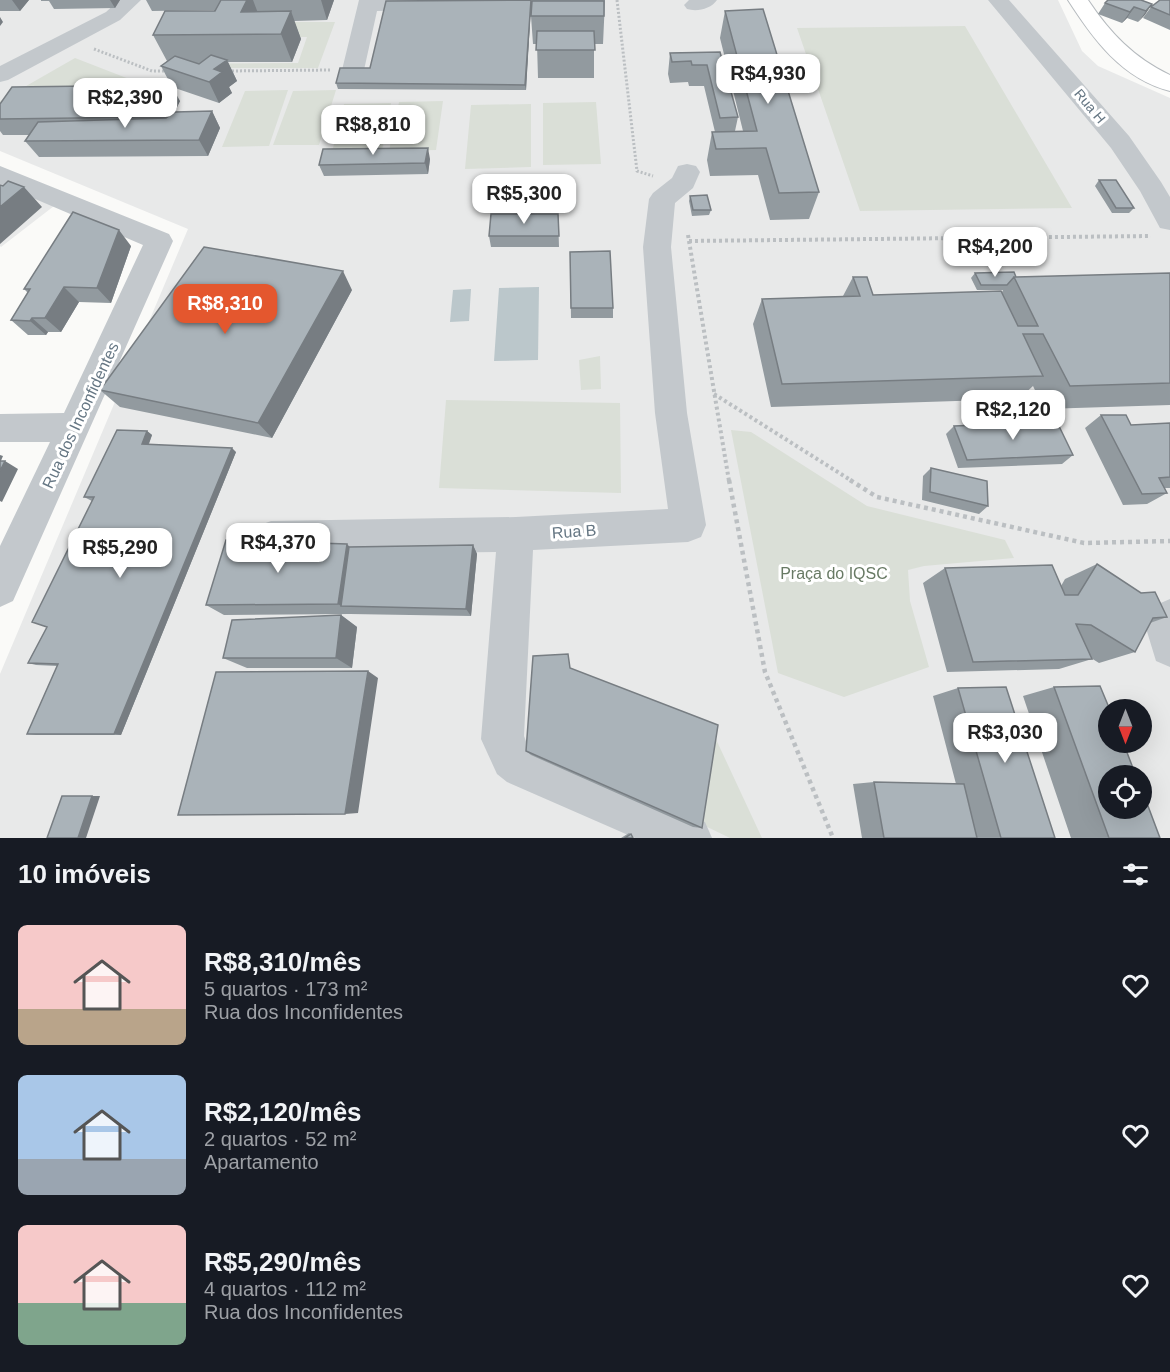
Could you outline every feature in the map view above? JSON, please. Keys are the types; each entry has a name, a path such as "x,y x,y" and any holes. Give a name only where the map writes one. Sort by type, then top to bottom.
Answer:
{"main road":[{"path":"1078,0 1101,36 1112,48 1135,66 1170,84"}],"street":[{"path":"0,75 113,16 131,0"},
{"name":"Rua H","path":"998,0 1120,142 1152,188 1164,229"},
{"path":"353,70 369,2 448,4"},
{"name":"Rua B","path":"516,534 688,525 671,413 657,247 662,199 684,182 687,172"},
{"name":"Rua dos Inconfidentes","path":"0,174 159,241 0,588"},
{"path":"0,428 74,427"},
{"path":"271,538 516,534 502,730 504,747 512,759 522,767 689,838"},
{"path":"1170,620 1165,625 1170,647"}],"path":[{"path":"88,46 152,71 176,71"},
{"path":"223,71 353,70"},
{"path":"689,241 1164,229"},
{"path":"833,838 765,672 713,393 877,497 1084,543 1170,541"}],"shaded area":[{"path":"0,0 1058,0 1082,51 1098,66 1170,98 1170,838 0,838 0,674 188,229 0,151"},
{"path":"0,181 54,206 1,247 0,246"},
{"path":"539,287 538,360 494,361 499,288"},
{"path":"471,289 469,321 450,322 453,290"}],"green space":[{"path":"267,22 335,22 318,68 168,68 171,64 298,63 307,37 260,37"},
{"path":"965,26 1072,208 860,211 797,28"},
{"path":"75,58 173,96 0,113 0,101"},
{"path":"288,90 269,146 222,147 245,91"},
{"path":"336,90 319,145 273,145 293,91"},
{"path":"443,101 436,150 389,151 399,102"},
{"path":"596,102 601,164 543,165 543,103"},
{"path":"391,103 382,151 332,152 344,104"},
{"path":"531,104 531,167 465,169 471,105"},
{"path":"600,356 601,389 581,390 579,360"},
{"path":"446,400 620,403 621,493 439,488"},
{"name":"Praça do IQSC","path":"731,430 751,432 867,506 1005,540 1014,558 924,566 908,570 910,601 929,667 844,697 778,673"},
{"path":"714,735 762,838 730,838 699,823"}],"building":[{"path":"221,0 247,0 241,12 291,11 281,34 153,35 165,11 215,11"},
{"path":"531,0 525,85 336,83 340,68 370,68 386,1"},
{"path":"1108,0 1141,0 1152,4 1146,11 1134,7 1130,12 1105,3"},
{"path":"1160,0 1170,0 1170,15 1151,7"},
{"path":"532,1 604,1 604,16 531,16"},
{"path":"763,9 819,192 779,193 766,148 716,149 712,132 757,131 725,11"},
{"path":"537,31 594,31 595,50 536,50"},
{"path":"720,52 738,117 720,118 707,65 692,65 691,61 672,62 670,53"},
{"path":"211,55 227,60 214,69 222,72 209,82 161,66 175,56 199,64"},
{"path":"171,85 154,117 0,119 0,104 12,87"},
{"path":"212,111 199,140 25,141 38,122 166,118 175,112"},
{"path":"428,148 425,163 319,165 323,149"},
{"path":"1099,180 1116,180 1134,208 1116,208"},
{"path":"8,181 24,187 0,207 0,185 3,186"},
{"path":"707,195 711,210 693,210 690,196"},
{"path":"73,212 119,230 97,288 64,287 45,318 32,318 30,321 11,320 30,289 24,289"},
{"path":"491,214 558,214 559,236 489,236"},
{"path":"204,247 343,271 258,423 100,390"},
{"path":"610,251 613,308 571,308 570,252"},
{"path":"1014,272 1016,277 1007,285 981,285 975,273"},
{"path":"1170,273 1170,383 1070,386 1043,334 1023,334 1043,376 782,384 762,299 860,296 853,277 867,277 873,295 1001,291 1018,326 1038,326 1014,277"},
{"path":"1101,415 1126,415 1131,425 1170,423 1170,477 1159,478 1167,493 1142,494"},
{"path":"1057,422 1073,455 967,460 954,426"},
{"path":"117,430 147,431 142,444 232,448 114,734 27,734 58,664 28,663 47,627 32,622 94,497 84,497"},
{"path":"0,461 5,461 0,471"},
{"path":"931,468 987,481 988,506 930,492"},
{"path":"226,540 347,544 338,604 206,605"},
{"path":"473,545 466,609 341,606 349,547"},
{"path":"1097,564 1141,593 1155,592 1167,617 1153,618 1135,652 1091,625 1076,624 1092,659 973,662 945,568 1052,565 1065,595 1078,595"},
{"path":"341,615 336,658 223,658 232,620"},
{"path":"568,654 570,668 718,725 702,828 526,751 533,656"},
{"path":"368,671 345,814 178,815 216,672"},
{"path":"1100,686 1105,699 1098,699 1098,753 1127,753 1132,765 1098,765 1098,808 1054,687"},
{"path":"1006,687 1055,838 1001,838 958,688"},
{"path":"874,782 964,784 977,838 884,838"},
{"path":"62,796 92,796 78,838 47,838"},
{"path":"1152,817 1160,838 1109,838 1102,819 1152,819"}]}
